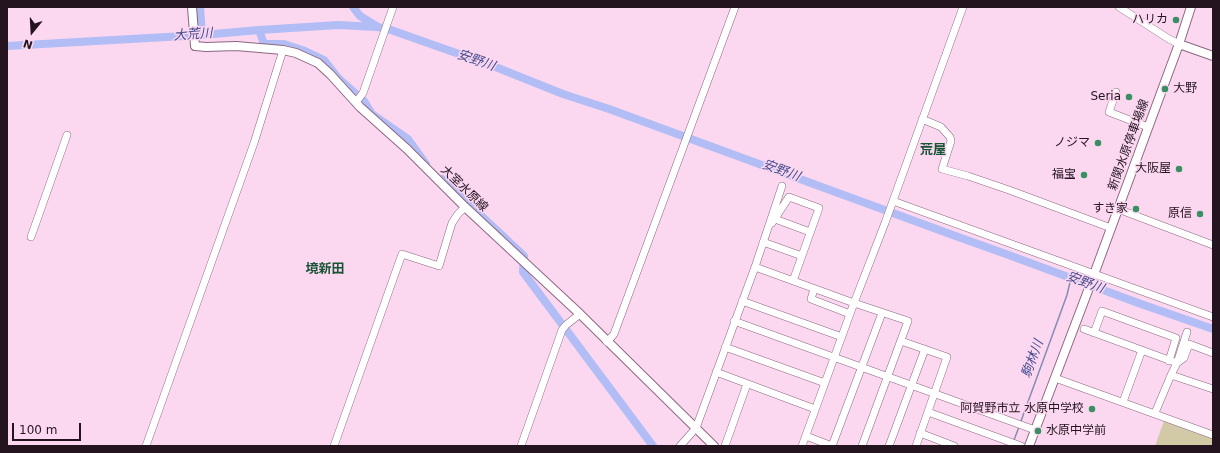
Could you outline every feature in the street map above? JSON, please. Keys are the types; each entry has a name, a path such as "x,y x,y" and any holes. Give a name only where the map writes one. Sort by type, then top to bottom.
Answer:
{"main road":[{"name":"大室水原線","path":"192,7 195,46 236,46 284,50 296,53 318,63 358,99 465,207 580,314 714,446"},
{"name":"新関水原停車場線","path":"1029,446 1056,378 1179,44 1191,7"},
{"path":"1179,44 1213,56"}],"street":[{"path":"358,99 393,7"},
{"path":"608,342 614,334 735,7"},
{"path":"802,446 963,7"},
{"path":"1119,7 1179,44"},
{"path":"146,446 254,143 284,50"},
{"path":"1116,92 1109,112 1148,127"},
{"path":"922,119 941,127 950,137 951,141 942,169 1009,190 1111,228"},
{"path":"31,237 67,135"},
{"path":"680,446 696,428 755,267 782,186"},
{"path":"767,231 790,197 819,208 793,281"},
{"path":"892,202 1213,317"},
{"path":"334,446 402,254 438,266 452,223 465,207"},
{"path":"1118,209 1213,245"},
{"path":"775,219 810,232"},
{"path":"763,242 802,256"},
{"path":"755,267 908,321 862,446"},
{"path":"814,289 811,299 850,314"},
{"path":"742,301 842,337"},
{"path":"1094,333 1102,311 1110,313 1176,338 1169,361"},
{"path":"806,436 832,446 882,312"},
{"path":"521,446 562,330 566,324 580,314"},
{"path":"734,321 1035,430"},
{"path":"1084,329 1177,364"},
{"path":"1155,413 1177,364 1187,332"},
{"path":"901,340 947,357 916,446"},
{"path":"1177,364 1184,358 1190,344 1213,353"},
{"path":"725,347 825,383"},
{"path":"889,446 925,349"},
{"path":"1122,402 1142,350"},
{"path":"716,372 815,409"},
{"path":"1171,375 1213,390"},
{"path":"1056,378 1213,435"},
{"path":"726,446 747,384"},
{"path":"928,412 1021,446"},
{"path":"920,433 954,446"}],"shaded area":[{"path":"1164,421 1213,439 1213,446 1155,446"}],"waterway":[{"path":"200,7 202,35"},
{"name":"安野川","path":"353,7 360,16 378,27 391,30 493,66 563,94 609,109 1213,329"},
{"name":"大荒川","path":"7,46 202,35 338,25 377,27"},
{"path":"259,30 264,44 284,44 305,51 324,60 338,78 364,101 372,114 408,139 426,164"},
{"path":"442,179 524,256 523,272 653,446"},
{"name":"駒林川","path":"1021,421 1067,295 1071,278"},
{"name":"駒林川","path":"1014,440 1019,427"}],"place":[{"name":"ハリカ","path":"1176,20"},
{"name":"大野","path":"1165,89"},
{"name":"Seria","path":"1129,97"},
{"name":"ノジマ","path":"1098,143"},
{"name":"大阪屋","path":"1179,169"},
{"name":"福宝","path":"1084,175"},
{"name":"すき家","path":"1136,209"},
{"name":"原信","path":"1200,214"},
{"name":"阿賀野市立 水原中学校","path":"1092,409"},
{"name":"水原中学前","path":"1038,431"}],"district":[{"name":"荒屋","path":"933,151"},
{"name":"境新田","path":"325,270"}]}
